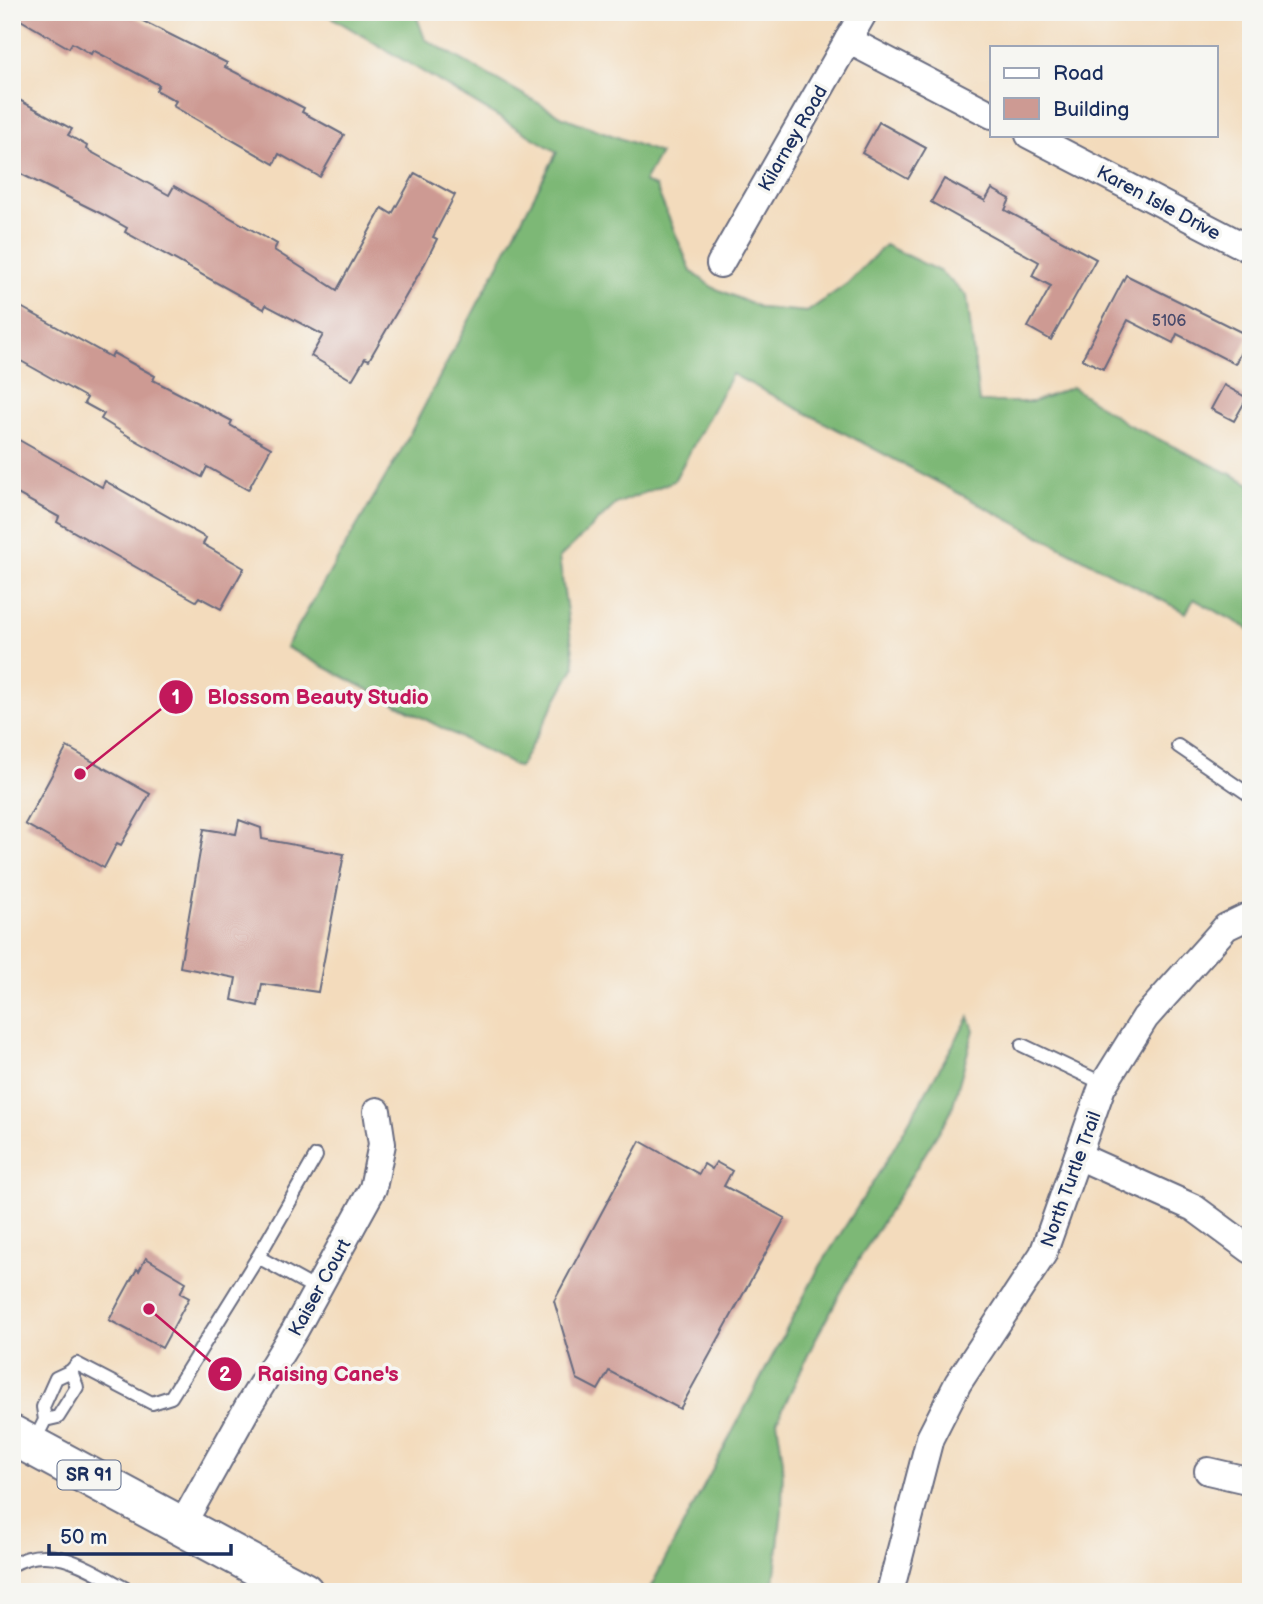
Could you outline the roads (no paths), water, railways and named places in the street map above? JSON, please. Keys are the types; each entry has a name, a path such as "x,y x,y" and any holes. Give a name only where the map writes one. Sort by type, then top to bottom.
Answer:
{"main road":[{"name":"SR 91","path":"30,1433 181,1525 304,1592"}],"street":[{"name":"Kilarney Road","path":"720,264 864,12"},
{"path":"848,40 990,114"},
{"name":"Karen Isle Drive","path":"1032,136 1251,250"},
{"name":"North Turtle Trail","path":"890,1592 930,1438 958,1383 1043,1254 1104,1084 1145,1018 1226,927 1251,915"},
{"name":"Kaiser Court","path":"181,1525 318,1290 373,1188 382,1144 377,1111"},
{"path":"1077,1156 1194,1208 1251,1250"},
{"path":"1208,1471 1251,1480"}],"lane":[{"path":"1178,746 1251,796"},
{"path":"1021,1045 1104,1084"},
{"path":"30,1433 56,1378 71,1371 77,1364 152,1403 171,1397 258,1257 316,1156"},
{"path":"258,1257 318,1290"},
{"path":"30,1433 58,1417 77,1387 71,1371"},
{"path":"12,1565 24,1558 52,1555 68,1559 132,1592"}],"place":[{"name":"Blossom Beauty Studio","path":"80,774"},
{"name":"Raising Cane's","path":"149,1309"}]}
